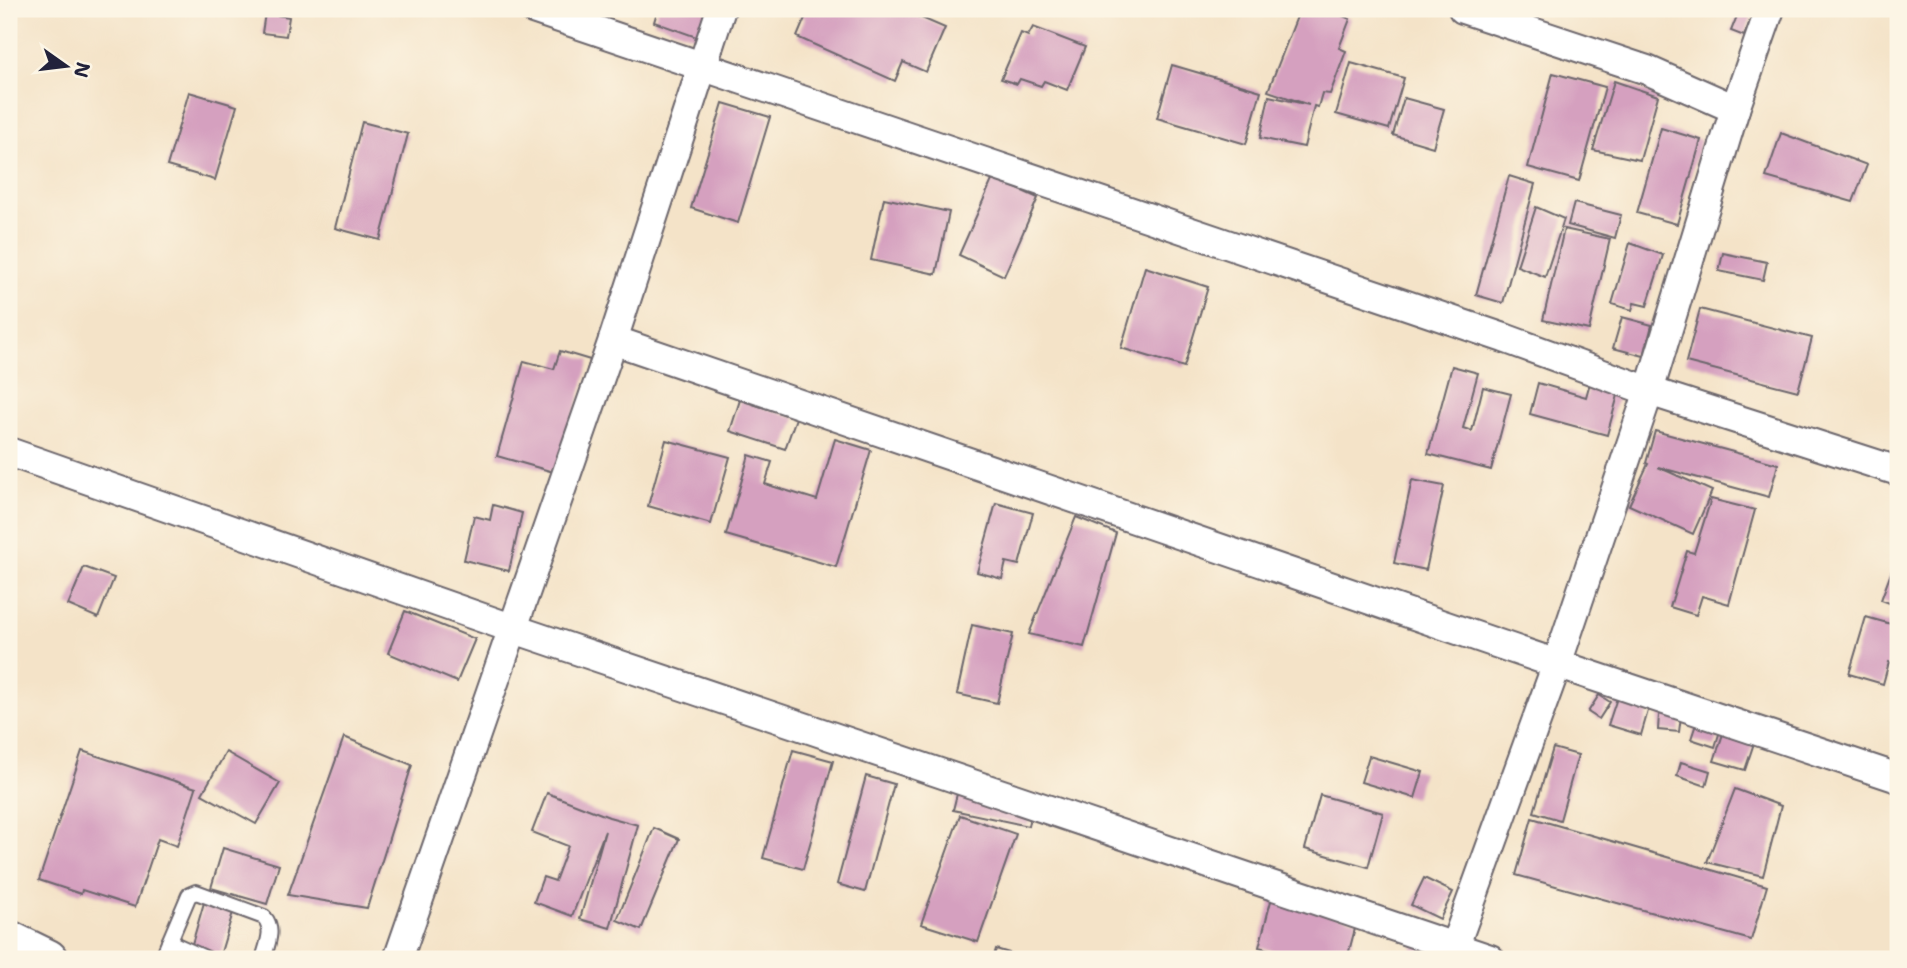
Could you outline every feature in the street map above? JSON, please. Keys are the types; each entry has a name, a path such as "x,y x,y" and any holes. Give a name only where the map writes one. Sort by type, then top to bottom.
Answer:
{"street":[{"path":"533,9 1504,338 1649,391 1898,471"},
{"path":"398,959 612,340 721,9"},
{"path":"1464,9 1647,70 1735,109"},
{"path":"1451,953 1557,664 1649,391 1735,109 1770,9"},
{"path":"612,340 1898,778"},
{"path":"9,452 1451,953 1490,959"},
{"path":"9,940 48,959"}],"lane":[{"path":"162,959 189,895 196,892 264,917 269,923 271,933 263,959"},
{"path":"169,943 207,959"}],"building":[{"path":"658,9 713,9 702,39 654,22"},
{"path":"784,9 901,9 945,28 926,72 903,62 895,81 797,37 805,18"},
{"path":"1061,9 1086,9 1085,15"},
{"path":"1300,9 1328,9 1350,19 1339,48 1346,51 1330,94 1322,93 1318,107 1314,106 1304,147 1260,138 1269,96 1309,105 1268,91"},
{"path":"1739,11 1752,16 1744,36 1731,31"},
{"path":"265,13 289,17 286,36 262,33"},
{"path":"1033,27 1085,47 1067,90 1044,81 1041,86 1020,79 1017,84 1001,79 1021,33 1028,36"},
{"path":"1351,63 1404,78 1389,129 1336,114"},
{"path":"1172,65 1261,91 1246,144 1157,118"},
{"path":"1553,73 1605,87 1579,181 1528,167"},
{"path":"1614,81 1658,96 1640,160 1593,150"},
{"path":"189,92 237,106 215,180 167,166"},
{"path":"1404,98 1444,109 1433,147 1393,135"},
{"path":"723,103 770,117 738,223 691,208"},
{"path":"362,122 408,134 380,240 335,228"},
{"path":"1661,128 1701,140 1677,224 1637,213"},
{"path":"1781,133 1867,165 1853,202 1766,177"},
{"path":"1509,176 1535,184 1503,303 1476,295"},
{"path":"993,178 1038,198 1004,276 959,255"},
{"path":"884,198 949,212 936,274 871,260"},
{"path":"1574,203 1621,215 1615,238 1568,225"},
{"path":"1536,207 1564,219 1545,277 1517,266"},
{"path":"1564,229 1610,239 1589,330 1543,320"},
{"path":"1630,243 1663,255 1647,306 1634,303 1632,310 1612,304"},
{"path":"1723,253 1767,262 1763,280 1719,271"},
{"path":"1145,267 1208,287 1184,367 1121,348"},
{"path":"1700,309 1812,338 1798,391 1686,362"},
{"path":"1622,317 1652,325 1644,356 1613,348"},
{"path":"560,351 590,360 557,473 497,456 524,361 554,369"},
{"path":"1452,366 1478,373 1463,428 1472,431 1483,387 1511,394 1491,470 1428,454"},
{"path":"1591,379 1620,388 1607,435 1530,414 1538,383 1586,397"},
{"path":"740,400 796,418 785,449 730,431"},
{"path":"1655,431 1778,464 1769,497 1658,467 1712,491 1693,534 1629,505 1648,464 1646,463"},
{"path":"835,439 871,450 836,567 726,535 749,455 772,462 765,484 817,500"},
{"path":"666,440 730,457 711,524 648,506"},
{"path":"1412,480 1444,486 1426,570 1394,563"},
{"path":"1711,499 1755,510 1729,604 1702,596 1696,615 1670,607 1687,551 1694,553"},
{"path":"996,503 1033,513 1019,565 1006,562 1002,579 977,572"},
{"path":"493,505 522,513 509,571 464,560 474,516 490,520"},
{"path":"1076,517 1116,533 1084,647 1029,634"},
{"path":"1898,554 1898,606 1881,600"},
{"path":"84,567 114,578 98,618 68,605"},
{"path":"405,611 475,639 457,682 388,653"},
{"path":"1866,617 1898,626 1898,665 1889,662 1883,684 1849,674"},
{"path":"972,625 1013,634 997,703 957,694"},
{"path":"1599,695 1610,702 1599,719 1588,712"},
{"path":"1618,695 1650,704 1641,735 1608,725"},
{"path":"1659,714 1681,716 1679,732 1658,730"},
{"path":"1696,724 1720,731 1715,747 1691,739"},
{"path":"1723,734 1754,743 1745,770 1714,761"},
{"path":"344,737 412,765 367,908 288,895"},
{"path":"1553,748 1578,755 1560,820 1534,812"},
{"path":"793,750 833,761 803,869 763,858"},
{"path":"82,751 196,788 177,846 158,839 135,907 82,890 81,894 39,880"},
{"path":"226,752 280,783 256,824 202,794"},
{"path":"1369,756 1423,772 1415,798 1361,782"},
{"path":"1681,762 1710,771 1706,786 1677,776"},
{"path":"866,776 894,784 865,892 837,884"},
{"path":"959,786 1033,802 1028,826 953,810"},
{"path":"1735,789 1781,806 1763,876 1707,862"},
{"path":"547,793 638,825 610,928 580,919 605,831 572,916 534,902 543,877 555,881 568,846 532,832"},
{"path":"1320,795 1383,813 1368,867 1305,849"},
{"path":"960,815 1016,834 978,942 921,924"},
{"path":"1532,818 1767,886 1751,940 1516,875"},
{"path":"654,828 679,839 641,930 617,920"},
{"path":"223,848 279,865 267,904 211,888"},
{"path":"1424,878 1453,892 1440,919 1411,905"},
{"path":"1272,897 1357,921 1347,959 1304,959 1259,947"},
{"path":"205,899 234,909 219,959 190,951"},
{"path":"1415,939 1437,945 1433,959 1410,959"},
{"path":"996,949 1029,959 993,959"}]}
